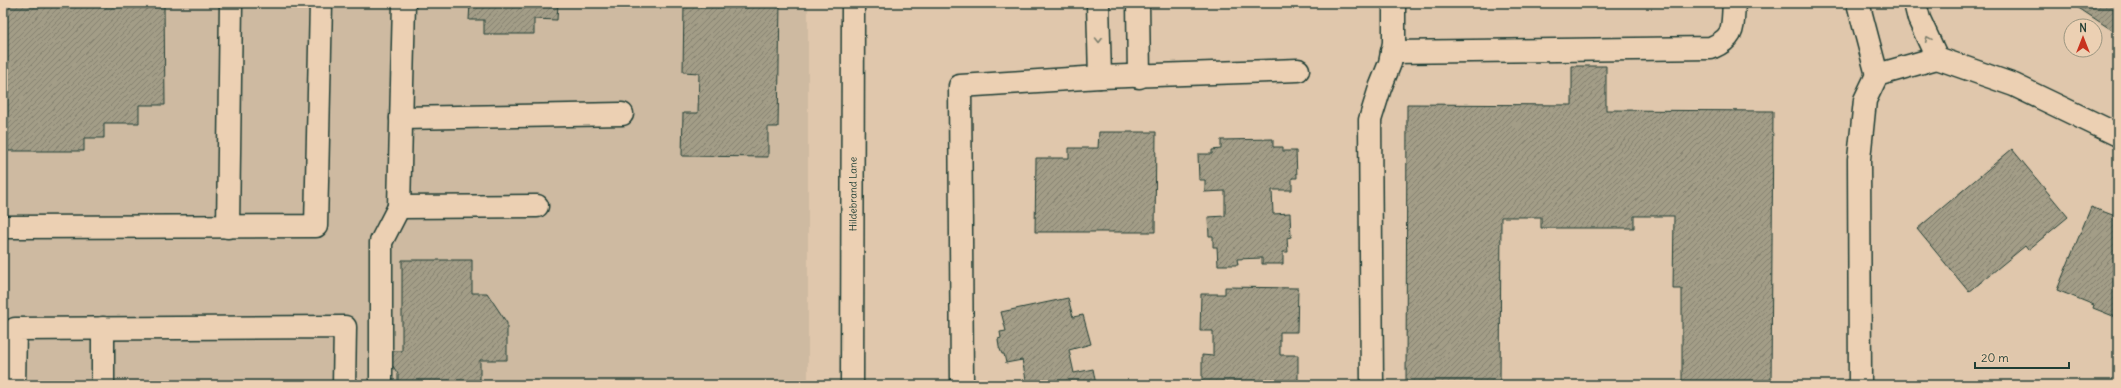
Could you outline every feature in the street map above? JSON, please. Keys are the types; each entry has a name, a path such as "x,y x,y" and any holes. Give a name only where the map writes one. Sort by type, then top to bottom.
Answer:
{"street":[{"path":"228,227 231,3"},
{"path":"3,227 316,226 321,3"},
{"path":"381,385 382,242 399,207 404,3"},
{"name":"Hildebrand Lane","path":"852,385 853,3"},
{"path":"1098,3 1100,77"},
{"path":"1138,3 1139,77"},
{"path":"1372,385 1370,120 1392,52 1394,3"},
{"path":"1392,52 1711,48 1722,43 1732,33 1734,3"},
{"path":"1858,3 1877,75 1865,100 1859,160 1860,385"},
{"path":"1915,3 1919,19 1937,58"},
{"path":"1877,75 1937,58 2014,85 2118,135"},
{"path":"962,385 960,86 1100,77 1139,77 1298,70"},
{"path":"401,118 622,114"},
{"path":"399,207 537,206"},
{"path":"14,385 15,329 345,326 344,385"},
{"path":"103,328 103,385"}],"shaded area":[{"path":"3,3 808,3 808,385 3,385"}],"building":[{"path":"3,3 164,3 165,105 139,105 139,123 104,123 104,138 84,138 84,151 3,151"},
{"path":"470,3 558,3 557,20 534,19 534,34 484,34 484,20 469,20"},
{"path":"684,3 780,3 778,127 768,127 768,157 682,156 683,113 698,113 699,73 683,72"},
{"path":"925,3 985,3 925,6"},
{"path":"2071,3 2118,3 2118,34 2103,24 2103,18 2094,18"},
{"path":"1572,66 1606,66 1606,110 1773,111 1771,385 1682,385 1682,289 1673,289 1674,216 1634,216 1634,228 1541,228 1541,217 1501,217 1500,385 1406,385 1407,104 1572,105"},
{"path":"1099,132 1156,132 1155,232 1035,232 1036,158 1069,158 1069,148 1098,148"},
{"path":"1273,139 1273,147 1283,147 1283,151 1296,151 1297,178 1292,178 1292,190 1272,190 1273,214 1290,213 1291,237 1287,238 1288,252 1283,252 1283,264 1262,264 1262,258 1237,259 1238,265 1218,265 1217,247 1213,247 1213,236 1209,236 1208,217 1225,216 1225,191 1205,192 1205,180 1199,180 1198,154 1212,154 1212,150 1221,149 1221,140"},
{"path":"2012,149 2068,217 2028,250 2025,246 1969,292 1917,229"},
{"path":"2091,207 2118,217 2118,318 2093,308 2094,305 2057,290"},
{"path":"402,260 472,260 472,293 487,293 507,323 507,360 480,360 480,385 398,385 398,374 383,351 402,351"},
{"path":"1225,287 1298,288 1297,332 1280,332 1280,355 1298,355 1298,385 1202,385 1202,355 1213,356 1213,331 1200,331 1201,294 1225,294"},
{"path":"1068,298 1073,317 1083,315 1091,344 1069,350 1074,373 1093,369 1096,385 1020,385 1027,384 1022,360 1006,363 1004,354 1002,354 999,347 998,339 1001,338 1000,332 1006,331 1001,312"}]}
